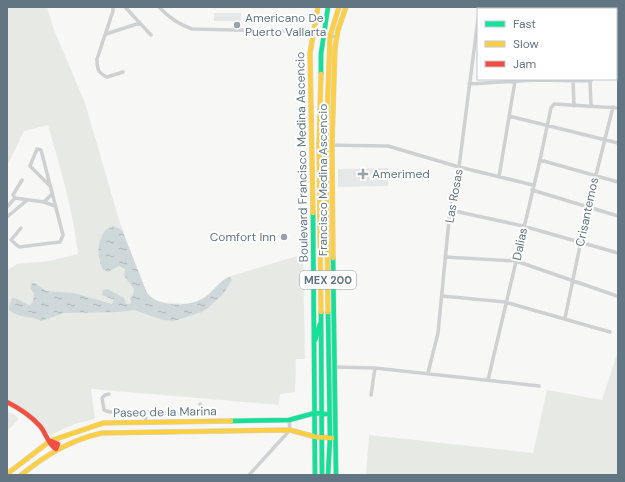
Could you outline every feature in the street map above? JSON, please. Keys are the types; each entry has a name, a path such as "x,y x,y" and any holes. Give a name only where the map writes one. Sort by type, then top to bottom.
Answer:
{"main road":[{"name":"Boulevard Francisco Medina Ascencio","path":"315,475 315,340 310,53 318,7"},
{"name":"Francisco Medina Ascencio","path":"322,475 323,414 319,145 323,34 328,7"},
{"name":"Francisco Medina Ascencio","path":"328,475 330,438 330,36 339,7"},
{"name":"Francisco Medina Ascencio","path":"336,475 335,367 329,145 337,37 346,7"},
{"path":"315,340 322,318"},
{"path":"7,402 31,416 50,441 58,444 56,449"},
{"name":"Paseo de la Marina","path":"7,474 50,441 103,423 289,420 315,413 336,415"},
{"path":"139,422 140,432"},
{"path":"148,422 150,432"},
{"name":"Paseo de la Marina","path":"21,475 56,449 86,436 116,432 290,430 316,437 336,438"}],"street":[{"path":"113,7 106,34 97,59 96,68 100,74 107,77 123,72"},
{"path":"125,7 151,35"},
{"path":"159,7 168,17 181,25 192,29 313,32 337,37"},
{"path":"106,34 140,23"},
{"name":"Las Rosas","path":"428,373 438,333 450,210 459,167 477,25"},
{"path":"469,84 499,80 590,80 591,106"},
{"path":"573,80 574,106 618,108"},
{"path":"499,177 515,81"},
{"name":"Dalias","path":"488,380 551,108 554,104 574,106"},
{"name":"Crisantemos","path":"565,318 595,176 613,107"},
{"path":"509,116 618,143"},
{"path":"319,145 388,146 459,167 534,185"},
{"path":"21,228 11,240 19,247 60,242 63,235 41,150 38,149 30,166 49,185"},
{"path":"540,160 618,182"},
{"path":"15,198 13,195 22,180"},
{"path":"532,190 618,216"},
{"path":"44,202 52,194"},
{"path":"15,198 44,202 55,206"},
{"path":"7,207 15,198"},
{"path":"7,217 15,208 26,200"},
{"path":"10,203 15,208"},
{"path":"450,210 523,226 618,253"},
{"path":"445,257 516,261 617,296"},
{"path":"442,296 505,302 610,332"},
{"path":"335,367 375,368 539,386"},
{"path":"371,395 375,368"},
{"path":"110,394 105,395 102,398 104,410 110,412 200,415 203,409 200,404"},
{"path":"145,412 148,422"},
{"path":"249,475 290,430 289,420"},
{"path":"254,470 254,475"}],"shaded area":[{"path":"7,7 47,7 54,30 85,103 120,223 144,288 151,298 159,302 190,304 205,297 225,278 303,254 305,359 296,359 295,392 280,394 279,405 91,389 95,419 75,424 50,435 28,413 7,401 7,270 17,264 49,261 78,254 69,205 48,125 24,131 7,166"},
{"path":"214,13 241,13 241,21 214,21"},
{"name":"Amerimed","path":"388,168 388,186 338,187 338,169"},
{"path":"618,351 618,475 366,475 369,435 533,453 547,390 602,400"},
{"path":"7,412 14,414 19,419 7,431"}],"water":[{"path":"113,226 122,230 147,293 152,298 166,304 190,303 204,298 226,279 230,277 232,280 224,293 208,308 202,312 174,321 163,320 134,310 119,312 64,313 41,321 21,316 9,310 12,298 30,305 33,302 34,294 30,287 32,283 35,283 46,291 74,293 112,304 114,300 102,295 103,290 108,289 124,298 126,304 131,304 130,298 133,295 134,289 124,276 125,269 119,266 108,272 103,270 99,258 99,245 103,233"}],"traffic: fast":[{"path":"321,74 321,54 328,7"},
{"path":"313,213 315,475"},
{"path":"333,258 336,475"},
{"path":"321,312 322,475"},
{"path":"328,312 330,438 328,475"},
{"path":"315,340 320,324"},
{"path":"231,421 289,420 315,413 326,414"}],"traffic: slow":[{"path":"313,213 310,53 318,7"},
{"path":"328,312 326,145 330,36 339,7"},
{"path":"333,258 332,145 335,48 338,30 346,7"},
{"path":"321,74 319,145 321,312"},
{"path":"7,474 50,441 103,423 231,421"},
{"path":"21,475 59,449 79,440 102,433 290,430 316,437 332,438"}],"traffic: jam":[{"path":"7,402 25,412 36,422 53,447 56,449 58,444 51,441"}],"place":[{"name":"Americano De Puerto Vallarta","path":"237,25"},
{"name":"Amerimed","path":"363,174"},
{"name":"Comfort Inn","path":"284,237"}]}
